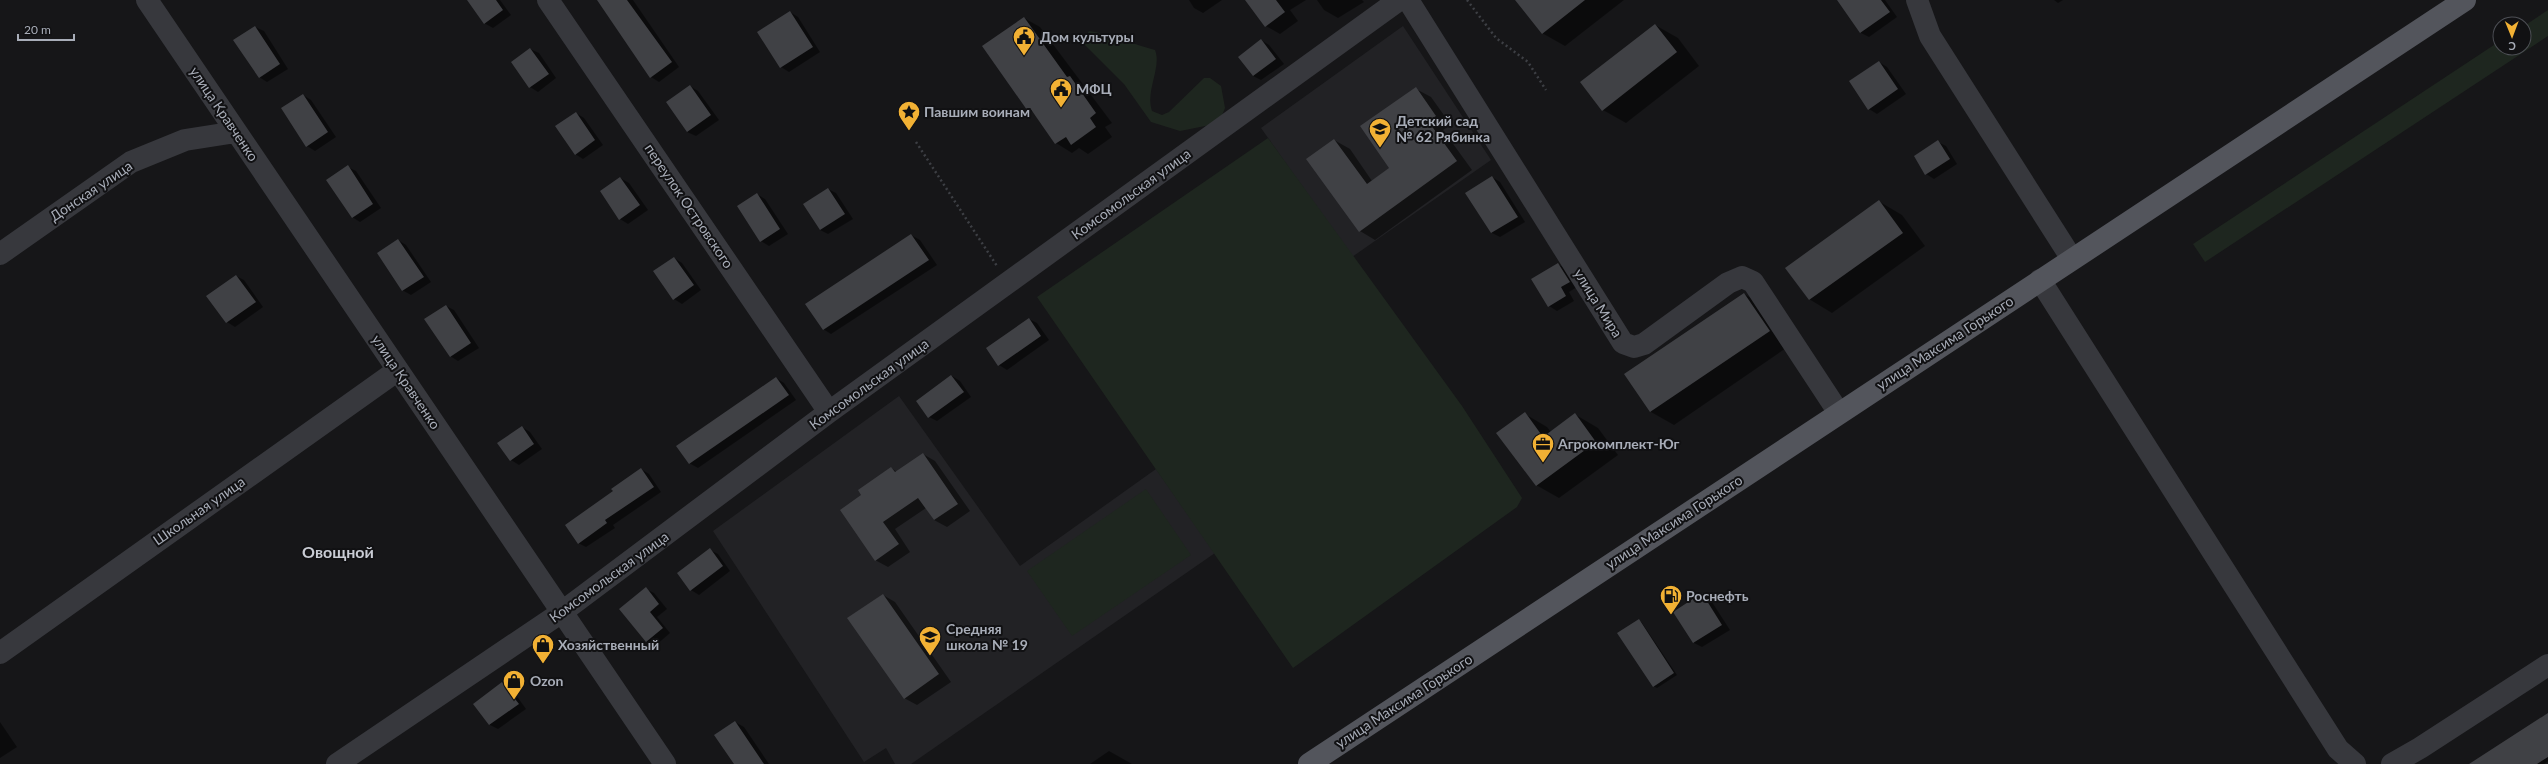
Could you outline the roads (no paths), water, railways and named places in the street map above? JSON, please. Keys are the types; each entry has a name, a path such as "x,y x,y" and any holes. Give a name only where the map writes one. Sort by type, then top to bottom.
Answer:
{"main road":[{"name":"улица Максима Горького","path":"1309,764 2465,0"}],"street":[{"name":"улица Кравченко","path":"146,0 665,764"},
{"name":"переулок Островского","path":"548,0 829,412"},
{"name":"Комсомольская улица","path":"337,764 562,612 829,412 1399,0"},
{"name":"улица Мира","path":"1408,0 1623,343 1634,347 1644,344 1728,283 1742,277 1753,282 1839,413"},
{"path":"1917,0 1930,36 2072,259"},
{"name":"Донская улица","path":"0,254 131,162 185,140 236,132"},
{"path":"2040,280 2338,749 2355,764"},
{"name":"Школьная улица","path":"0,653 398,370"},
{"path":"2392,764 2420,748 2548,665"}],"place":[{"name":"Дом культуры","path":"1024,56"},
{"name":"МФЦ","path":"1061,108"},
{"name":"Павшим воинам","path":"909,132"},
{"name":"Детский сад № 62 Рябинка","path":"1380,148"},
{"name":"Агрокомплект-Юг","path":"1543,464"},
{"name":"Роснефть","path":"1671,616"},
{"name":"Средняя школа № 19","path":"930,656"},
{"name":"Хозяйственный","path":"543,664"},
{"name":"Ozon","path":"514,700"}],"district":[{"name":"Овощной","path":"338,552"}]}
